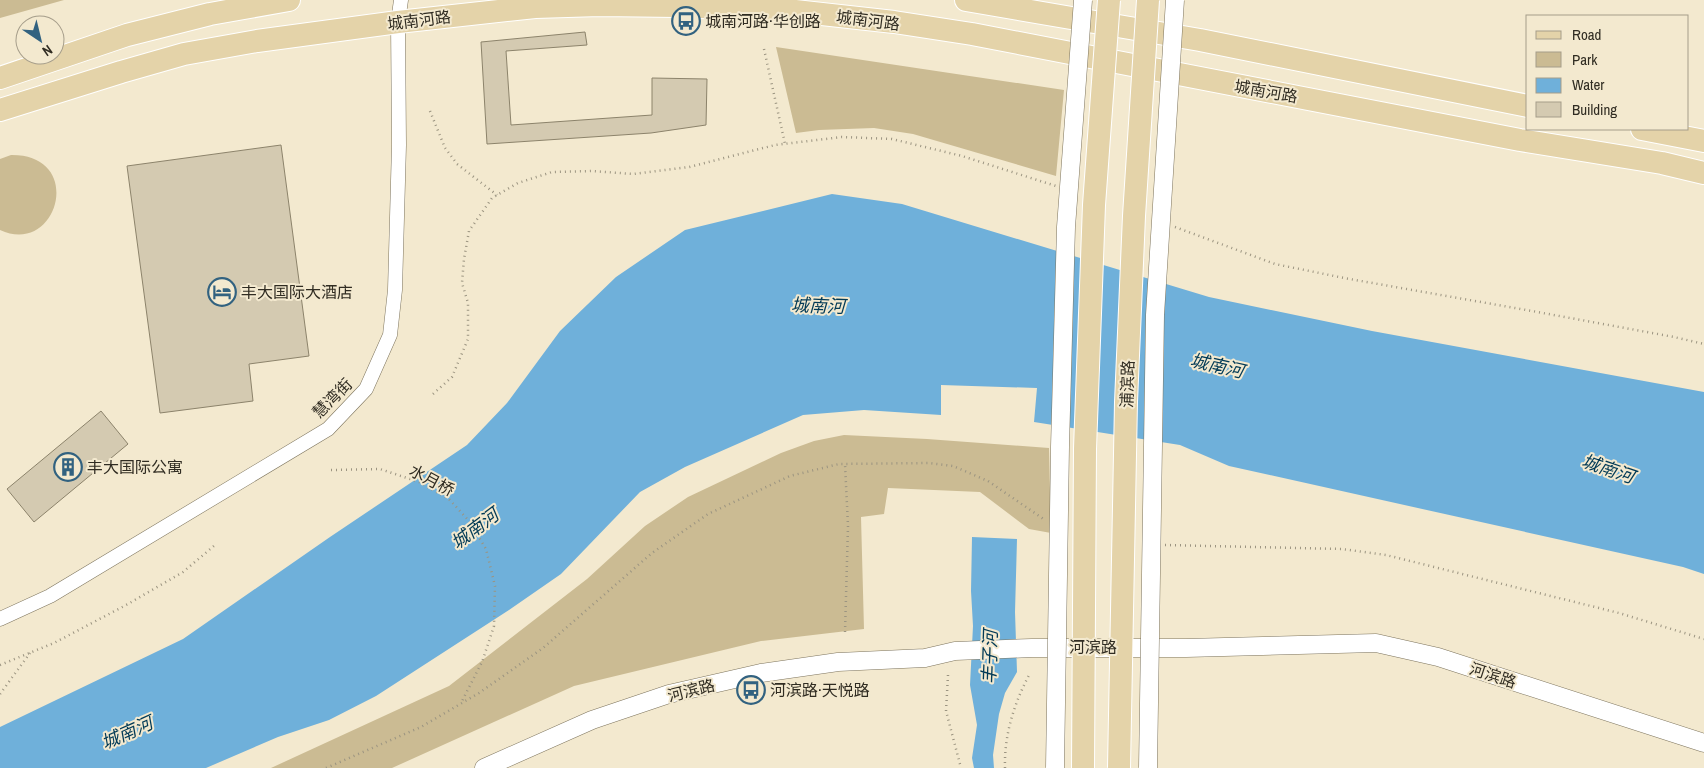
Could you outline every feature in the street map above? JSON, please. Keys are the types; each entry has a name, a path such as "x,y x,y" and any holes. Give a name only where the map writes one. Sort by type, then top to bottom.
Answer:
{"main road":[{"path":"0,78 126,35 210,14 289,0"},
{"path":"966,0 1200,40 1526,106"},
{"path":"1083,768 1085,449 1094,205 1109,0"},
{"name":"浦滨路","path":"1119,768 1126,402 1134,216 1148,0"},
{"name":"城南河路","path":"0,110 184,54 400,11 600,5 796,6 972,34 1520,140 1662,163 1704,173"},
{"path":"1647,130 1704,141"}],"street":[{"path":"1055,768 1066,228 1083,0"},
{"name":"浦滨路","path":"1148,768 1155,315 1175,0"},
{"name":"慧湾街","path":"0,619 50,596 328,429 366,389 390,335 395,290 400,11"},
{"name":"河滨路","path":"484,768 592,720 669,694 760,673 838,662 925,658 955,651 1032,648 1186,648 1376,643 1438,657 1704,743"}],"path":[{"path":"764,49 785,144"},
{"path":"430,111 445,148 457,164 497,195"},
{"path":"433,394 452,377 468,339 468,303 462,283 469,231 492,198 518,183 552,172 592,171 634,174 689,166 775,145 842,137 892,139 962,156 1059,187"},
{"path":"1173,227 1275,264 1704,344"},
{"path":"326,768 421,727 479,693 543,648 652,553 708,514 790,476 845,464 929,463 953,466 988,481 1050,524"},
{"path":"845,464 848,526 845,632"},
{"name":"水月桥","path":"331,470 380,469 419,482 449,499 469,521 486,549 495,586 494,626 482,662 460,704"},
{"path":"1158,544 1342,549 1386,555 1619,613 1704,639"},
{"path":"0,665 54,643 128,604 183,572 215,545"},
{"path":"0,694 30,652"},
{"path":"948,675 946,711 962,768"},
{"path":"1005,768 1005,750 1009,725 1018,696 1029,675"}],"green space":[{"path":"0,0 64,0 0,18"},
{"path":"776,47 1064,90 1056,176 913,134 874,128 819,130 796,133"},
{"path":"11,155 34,159 49,170 56,185 55,202 49,218 37,230 20,234 0,230 0,159"},
{"path":"844,435 1049,448 1051,533 1029,529 980,492 888,488 884,514 861,517 864,629 761,641 574,686 392,768 271,768 449,686 587,579 645,526 688,497 781,453 814,441"}],"water":[{"name":"城南河","path":"832,194 902,204 1209,297 1372,331 1704,392 1704,574 1683,567 1229,466 1180,445 1034,422 1037,388 941,385 941,415 864,410 803,415 685,467 640,492 561,574 376,696 329,720 278,737 206,768 0,768 0,727 183,639 467,445 507,403 560,331 616,277 685,230"},
{"name":"丰子河","path":"972,537 1017,539 1015,612 1017,672 1005,693 999,714 993,755 994,768 974,768 972,758 977,725 970,685 973,626 971,591"}],"building":[{"path":"585,32 587,45 506,51 511,125 652,115 652,78 707,79 706,125 651,133 487,144 481,42"},
{"name":"丰大国际大酒店","path":"281,145 309,356 249,364 253,401 160,413 127,166"},
{"name":"丰大国际公寓","path":"101,411 128,444 34,522 7,489"}],"place":[{"name":"城南河路·华创路","path":"686,21"},
{"name":"丰大国际大酒店","path":"222,292"},
{"name":"丰大国际公寓","path":"68,467"},
{"name":"河滨路·天悦路","path":"751,690"}]}
